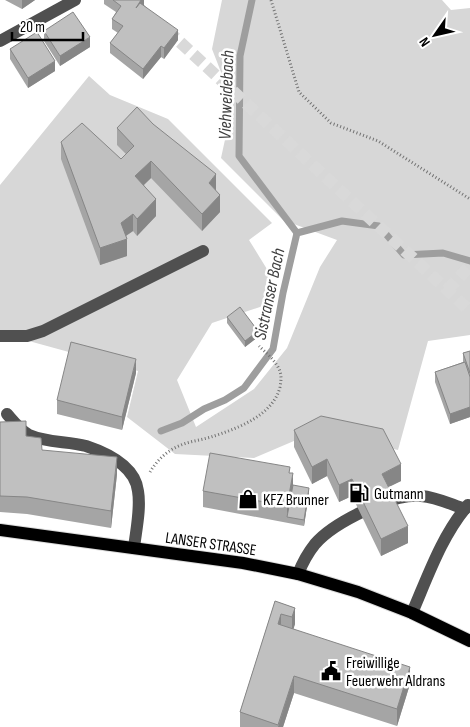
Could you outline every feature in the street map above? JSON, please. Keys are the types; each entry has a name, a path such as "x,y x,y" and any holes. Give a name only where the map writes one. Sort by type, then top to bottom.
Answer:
{"main road":[{"name":"LANSER STRASSE","path":"0,530 243,563 298,574 358,592 412,613 470,641"}],"street":[{"path":"0,41 75,0"},
{"path":"0,336 27,336 43,331 203,251"},
{"path":"7,414 17,426 28,434 86,446 126,466 132,474 138,489 139,501 134,548"},
{"path":"298,574 306,557 316,543 326,534 346,521 388,501 408,496 420,496 467,506 458,516 446,537 412,613"}],"path":[{"path":"271,0 299,92 331,123 378,141 470,199"},
{"path":"138,489 158,460 167,453 181,445 238,428 272,404 278,394 281,374 278,367 259,346"}],"shaded area":[{"path":"222,0 442,0 451,10 470,8 470,335 428,341 398,450 315,432 254,458 175,454 127,417 138,371 7,335 0,337 0,185 89,76 110,95 168,119 272,223 249,240 270,274 272,303 212,323 177,380 196,427 254,389 287,348 320,267 337,240 283,220 221,158 233,103 212,49"}],"building":[{"path":"113,0 141,0 136,8 140,3 178,30 164,48 161,46 143,69 110,43 123,26 112,19 121,6"},
{"path":"73,12 90,37 60,56 44,31"},
{"path":"37,32 55,61 28,78 10,49"},
{"path":"137,107 153,124 216,174 209,183 220,195 202,214 151,161 135,176 156,199 137,219 133,214 121,223 127,239 100,248 61,142 82,123 121,159 134,146 117,128"},
{"path":"240,307 258,331 245,341 227,317"},
{"path":"71,342 136,359 122,417 57,400"},
{"path":"470,351 470,373 463,353"},
{"path":"465,362 470,377 470,407 450,414 435,372"},
{"name":"Gutmann","path":"321,416 383,429 401,464 382,474 408,526 381,539 352,479 339,485 327,459 312,467 294,430"},
{"path":"26,421 26,436 41,438 42,450 117,457 111,511 27,497 0,496 0,422"},
{"path":"210,453 290,467 289,473 293,473 287,506 203,491"},
{"path":"293,485 309,488 304,520 287,517"},
{"path":"275,601 295,608 292,617 281,614 278,624 410,667 397,709 294,676 278,725 240,712"}],"waterway":[{"name":"Viehweidebach","path":"252,0 240,56 239,156 297,233"},
{"name":"Sistranser Bach","path":"161,431 182,423 244,388 273,349 283,293 297,233 342,221 379,226 404,255 443,253 470,261"}],"tunnel":[{"path":"167,30 470,311"},
{"path":"447,290 470,266"}],"place":[{"name":"Gutmann","path":"359,493"},
{"name":"KFZ Brunner","path":"248,499"},
{"name":"Freiwillige Feuerwehr Aldrans","path":"331,671"}]}
